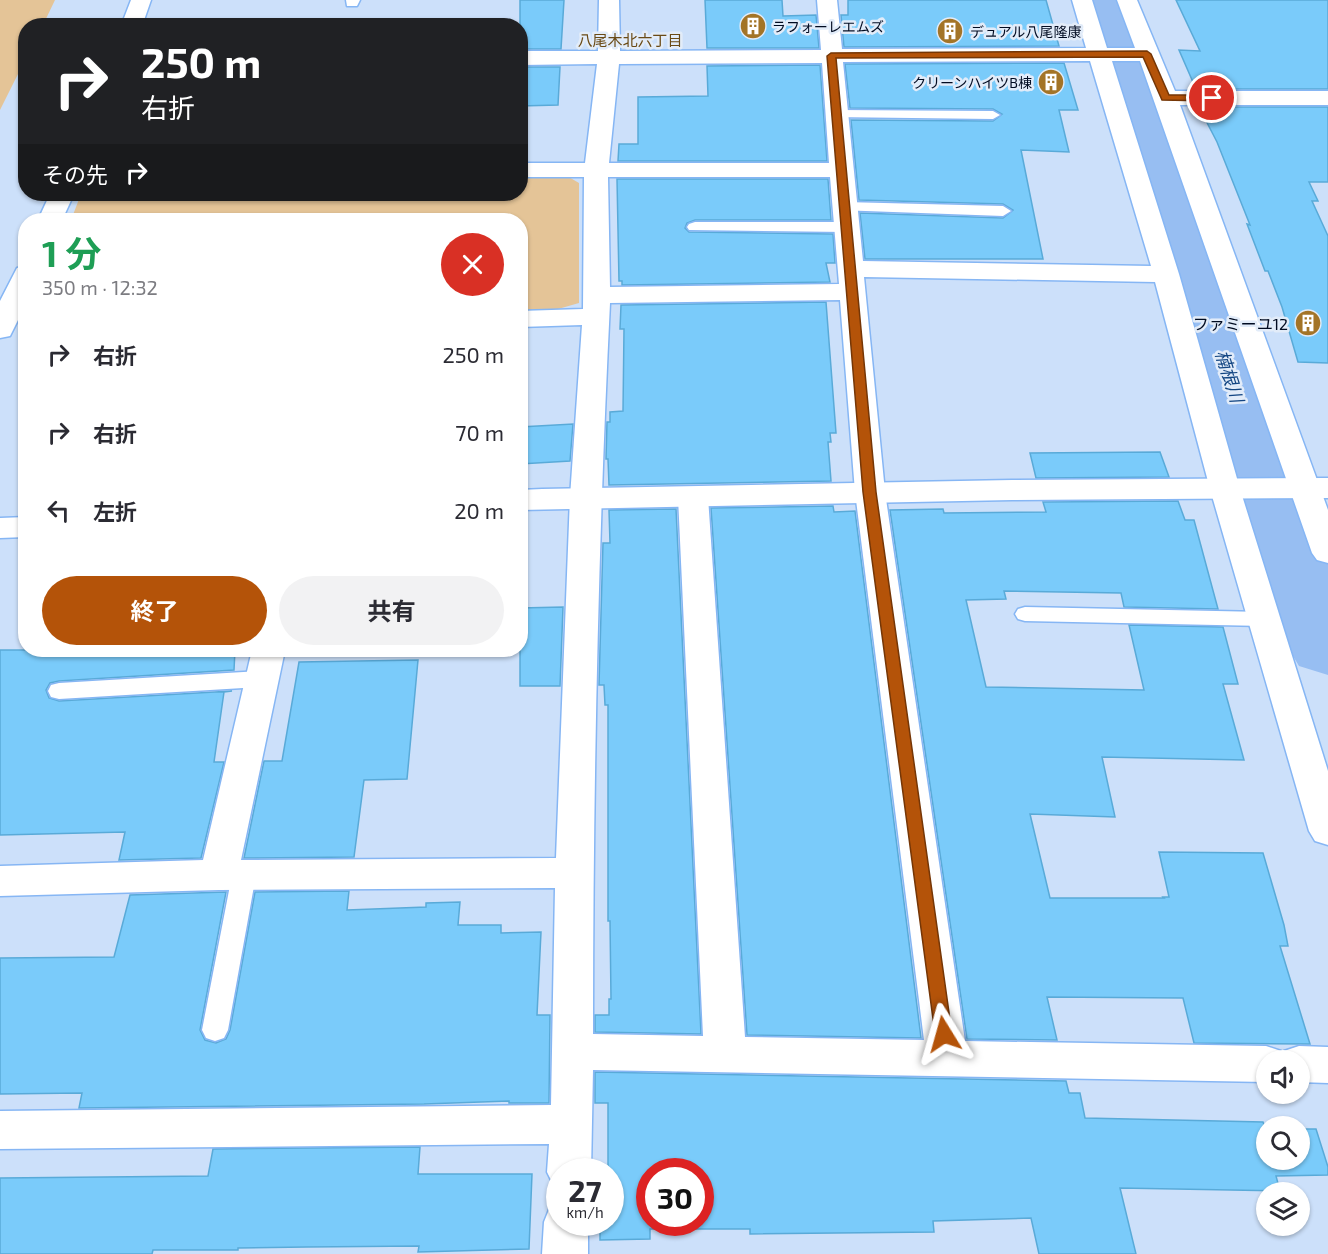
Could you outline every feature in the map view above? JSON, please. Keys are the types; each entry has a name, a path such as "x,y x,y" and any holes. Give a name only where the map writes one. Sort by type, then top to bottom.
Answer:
{"street":[{"path":"134,18 141,0"},
{"path":"570,1158 574,873 585,496 597,306 596,168 609,57 609,0"},
{"path":"827,0 870,492 947,1057"},
{"path":"1082,0 1103,53 1225,489 1328,831"},
{"path":"1127,0 1141,54 1166,98 1316,488 1328,553"},
{"path":"528,58 1141,54"},
{"path":"1166,98 1328,98"},
{"path":"528,170 596,168 841,170"},
{"path":"528,318 597,306 851,280 1166,274"},
{"path":"18,292 0,331 18,331"},
{"path":"528,500 585,496 693,497 870,492 1316,488"},
{"path":"693,497 725,1054"},
{"path":"0,528 18,527"},
{"path":"231,875 265,664"},
{"path":"0,881 231,875 574,873"},
{"path":"573,1052 1256,1064"},
{"path":"1310,1065 1328,1065"},
{"path":"0,1130 572,1124"},
{"path":"565,1254 566,1236"}],"lane":[{"path":"836,114 993,116"},
{"path":"695,227 845,217 1003,211"},
{"path":"1025,614 1264,619"},
{"path":"59,691 265,664"},
{"path":"215,1030 231,875"}],"shaded area":[{"path":"0,0 55,0 46,18 18,18 18,74 0,110"},
{"path":"567,176 579,183 579,303 558,309 528,310 528,213 74,213 78,201 528,201 528,177"}],"building":[{"path":"520,0 564,0 561,49 528,49 528,18 520,18"},
{"path":"705,0 782,0 783,16 816,15 819,48 707,48"},
{"path":"848,0 1046,0 1059,46 844,47 841,15 848,15"},
{"path":"1176,0 1328,0 1328,89 1196,89 1179,50 1200,51"},
{"path":"1064,63 1078,110 1059,110 1069,152 1021,150 1043,259 865,259 860,213 1003,218 1013,210 1003,204 859,200 851,120 993,121 1002,114 993,109 850,108 845,64"},
{"path":"820,65 827,161 618,161 619,144 638,144 638,97 708,96 707,66"},
{"path":"528,67 560,67 558,105 528,106"},
{"path":"1204,107 1328,107 1328,182 1309,182 1318,201 1312,201 1328,236 1328,363 1298,362 1282,307 1268,271 1265,271 1247,224 1250,225 1217,142 1202,113 1206,110"},
{"path":"617,179 828,179 831,220 695,220 687,223 685,228 689,232 833,234 835,263 826,263 830,282 622,285 622,281 619,281"},
{"path":"826,302 836,433 830,433 831,442 828,442 831,481 609,485 608,459 606,459 607,422 610,422 610,412 623,411 624,329 620,329 621,305"},
{"path":"573,424 570,461 528,464 528,427"},
{"path":"1160,452 1169,477 1036,478 1030,453"},
{"path":"1178,501 1185,520 1194,520 1218,609 1124,607 1121,593 1004,591 1006,599 966,600 986,687 1144,690 1129,625 1223,627 1238,684 1223,684 1244,760 1102,757 1115,817 1030,814 1050,898 1169,897 1159,852 1263,853 1288,946 1280,946 1310,1044 1194,1043 1183,998 1047,997 1057,1040 967,1039 890,510 943,509 944,513 1046,512 1043,502"},
{"path":"833,506 834,512 855,511 921,1038 747,1035 711,508"},
{"path":"676,509 701,1034 595,1032 595,1015 609,1015 609,999 611,999 610,921 608,921 608,705 605,705 604,685 599,685 603,543 610,543 609,510"},
{"path":"563,607 560,686 520,686 520,657 528,657 528,608"},
{"path":"0,650 18,650 18,657 235,657 234,670 59,681 50,683 46,690 49,698 59,701 232,691 224,692 214,762 224,762 201,858 119,860 125,832 0,835"},
{"path":"418,660 407,779 364,780 354,857 244,858 264,761 282,761 299,662"},
{"path":"349,891 347,910 426,907 426,903 460,902 458,925 501,925 501,933 541,932 537,1015 550,1015 549,1103 509,1103 509,1101 79,1108 82,1093 0,1094 0,958 114,957 130,895 226,892 200,1030 205,1040 216,1043 226,1039 230,1030 255,892"},
{"path":"595,1072 1066,1081 1069,1093 1080,1093 1085,1118 1256,1122 1256,1170 1310,1170 1310,1129 1316,1129 1328,1167 1328,1175 1276,1176 1278,1182 1256,1182 1256,1191 1120,1188 1136,1254 1039,1254 1031,1218 933,1221 934,1232 750,1234 750,1229 714,1229 714,1158 636,1158 636,1236 650,1236 650,1239 600,1240 600,1236 624,1236 624,1158 608,1158 608,1103 595,1103"},
{"path":"420,1147 418,1174 532,1174 529,1249 418,1252 419,1246 307,1247 153,1250 152,1254 0,1254 0,1178 208,1176 213,1149"}],"waterway":[{"name":"楠根川","path":"1108,0 1246,426 1278,518 1328,646"}],"place":[{"name":"ラフォーレエムズ","path":"753,26"},
{"name":"デュアル八尾隆康","path":"950,31"},
{"name":"クリーンハイツB棟","path":"1051,82"},
{"name":"ファミーユ12","path":"1308,323"}],"district":[{"name":"八尾木北六丁目","path":"630,40"}],"route":[{"path":"944,1034 870,492 831,56 1147,54 1166,98 1212,98"}]}
